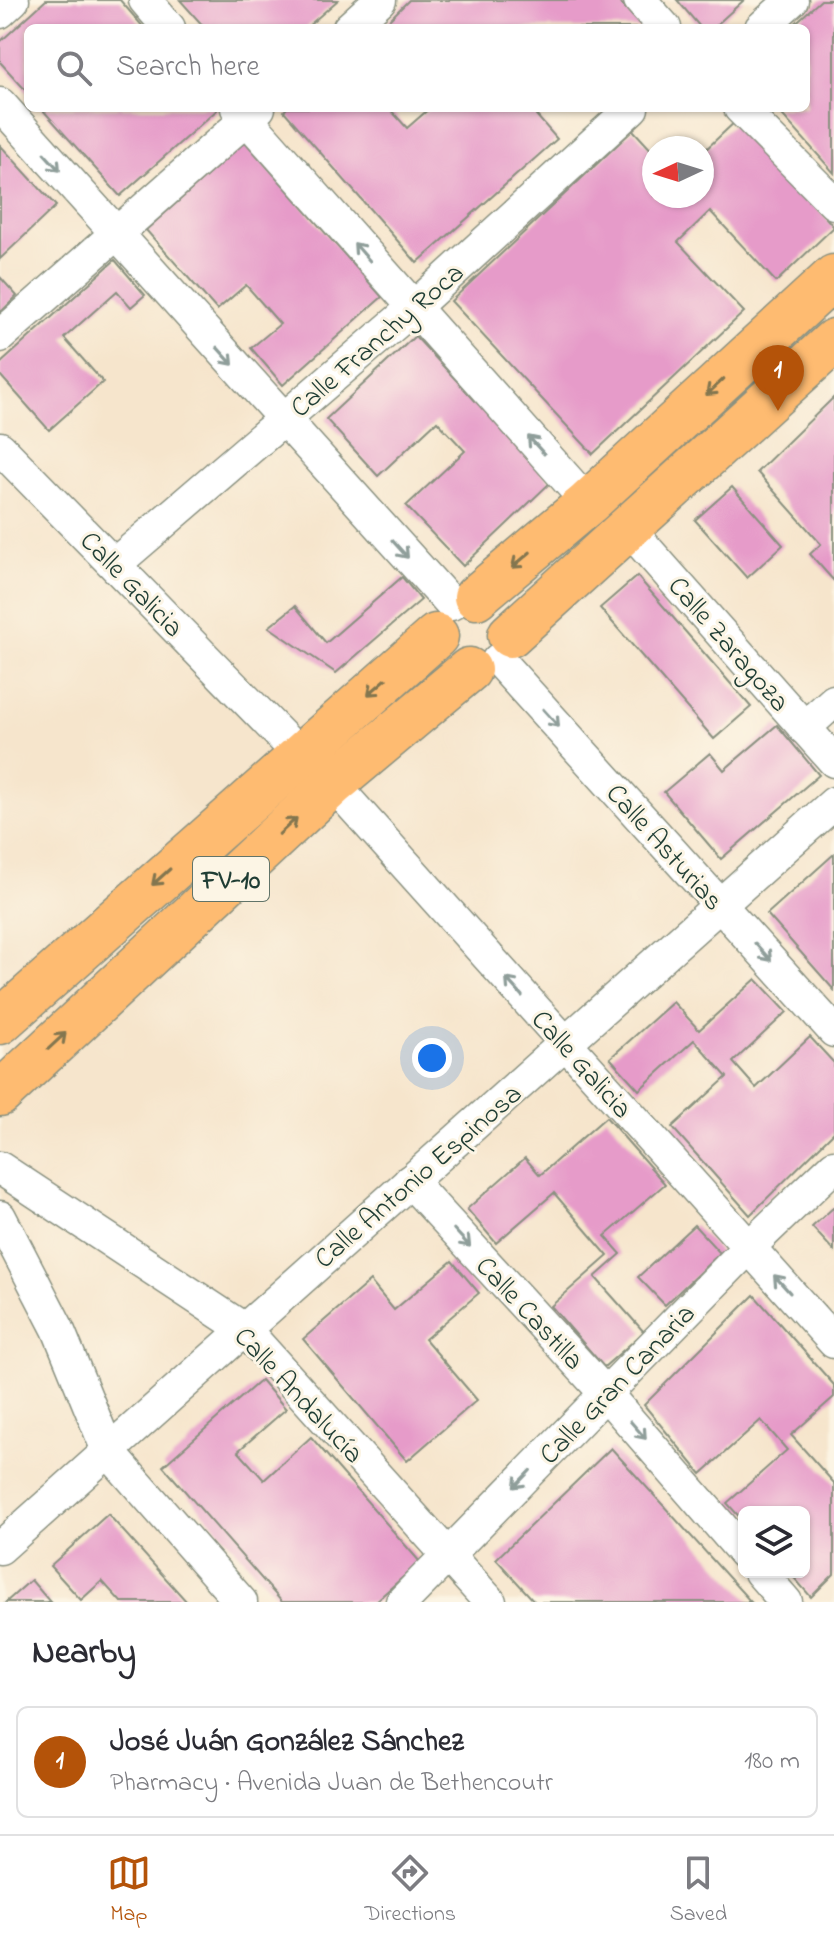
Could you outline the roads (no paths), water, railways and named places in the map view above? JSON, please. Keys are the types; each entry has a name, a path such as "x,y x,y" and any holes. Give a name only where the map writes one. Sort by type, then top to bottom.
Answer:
{"main road":[{"name":"FV-10","path":"0,1022 454,612 588,503 834,277"},
{"name":"FV-10","path":"0,1094 333,784 492,655 626,526 834,341"},
{"path":"494,603 506,617 492,655 447,658 454,612 494,603"}],"street":[{"path":"0,12 13,0"},
{"path":"145,0 166,24"},
{"path":"353,24 380,0"},
{"path":"640,0 661,24"},
{"path":"765,24 792,0"},
{"path":"0,104 454,612"},
{"path":"0,336 117,235 247,112 412,309 588,503"},
{"name":"Calle Franchy Roca","path":"115,564 412,309 628,112"},
{"path":"744,112 834,203"},
{"name":"Calle Galicia","path":"0,448 299,754"},
{"name":"Calle Zaragoza","path":"626,526 834,761"},
{"name":"Calle Asturias","path":"492,655 834,1031"},
{"path":"804,728 834,701"},
{"name":"Calle Galicia","path":"333,784 834,1342"},
{"name":"Calle Antonio Espinosa","path":"0,1548 834,803"},
{"name":"Calle Gran Canaria","path":"402,1602 749,1247 834,1166"},
{"name":"Calle Andalucía","path":"0,1168 244,1329 490,1602"},
{"name":"Calle Castilla","path":"410,1181 606,1394 738,1546"},
{"path":"0,1217 58,1329 108,1451 241,1602"},
{"path":"765,1578 786,1602"}],"place":[{"name":"José Juán González Sánchez","path":"778,411"}]}
